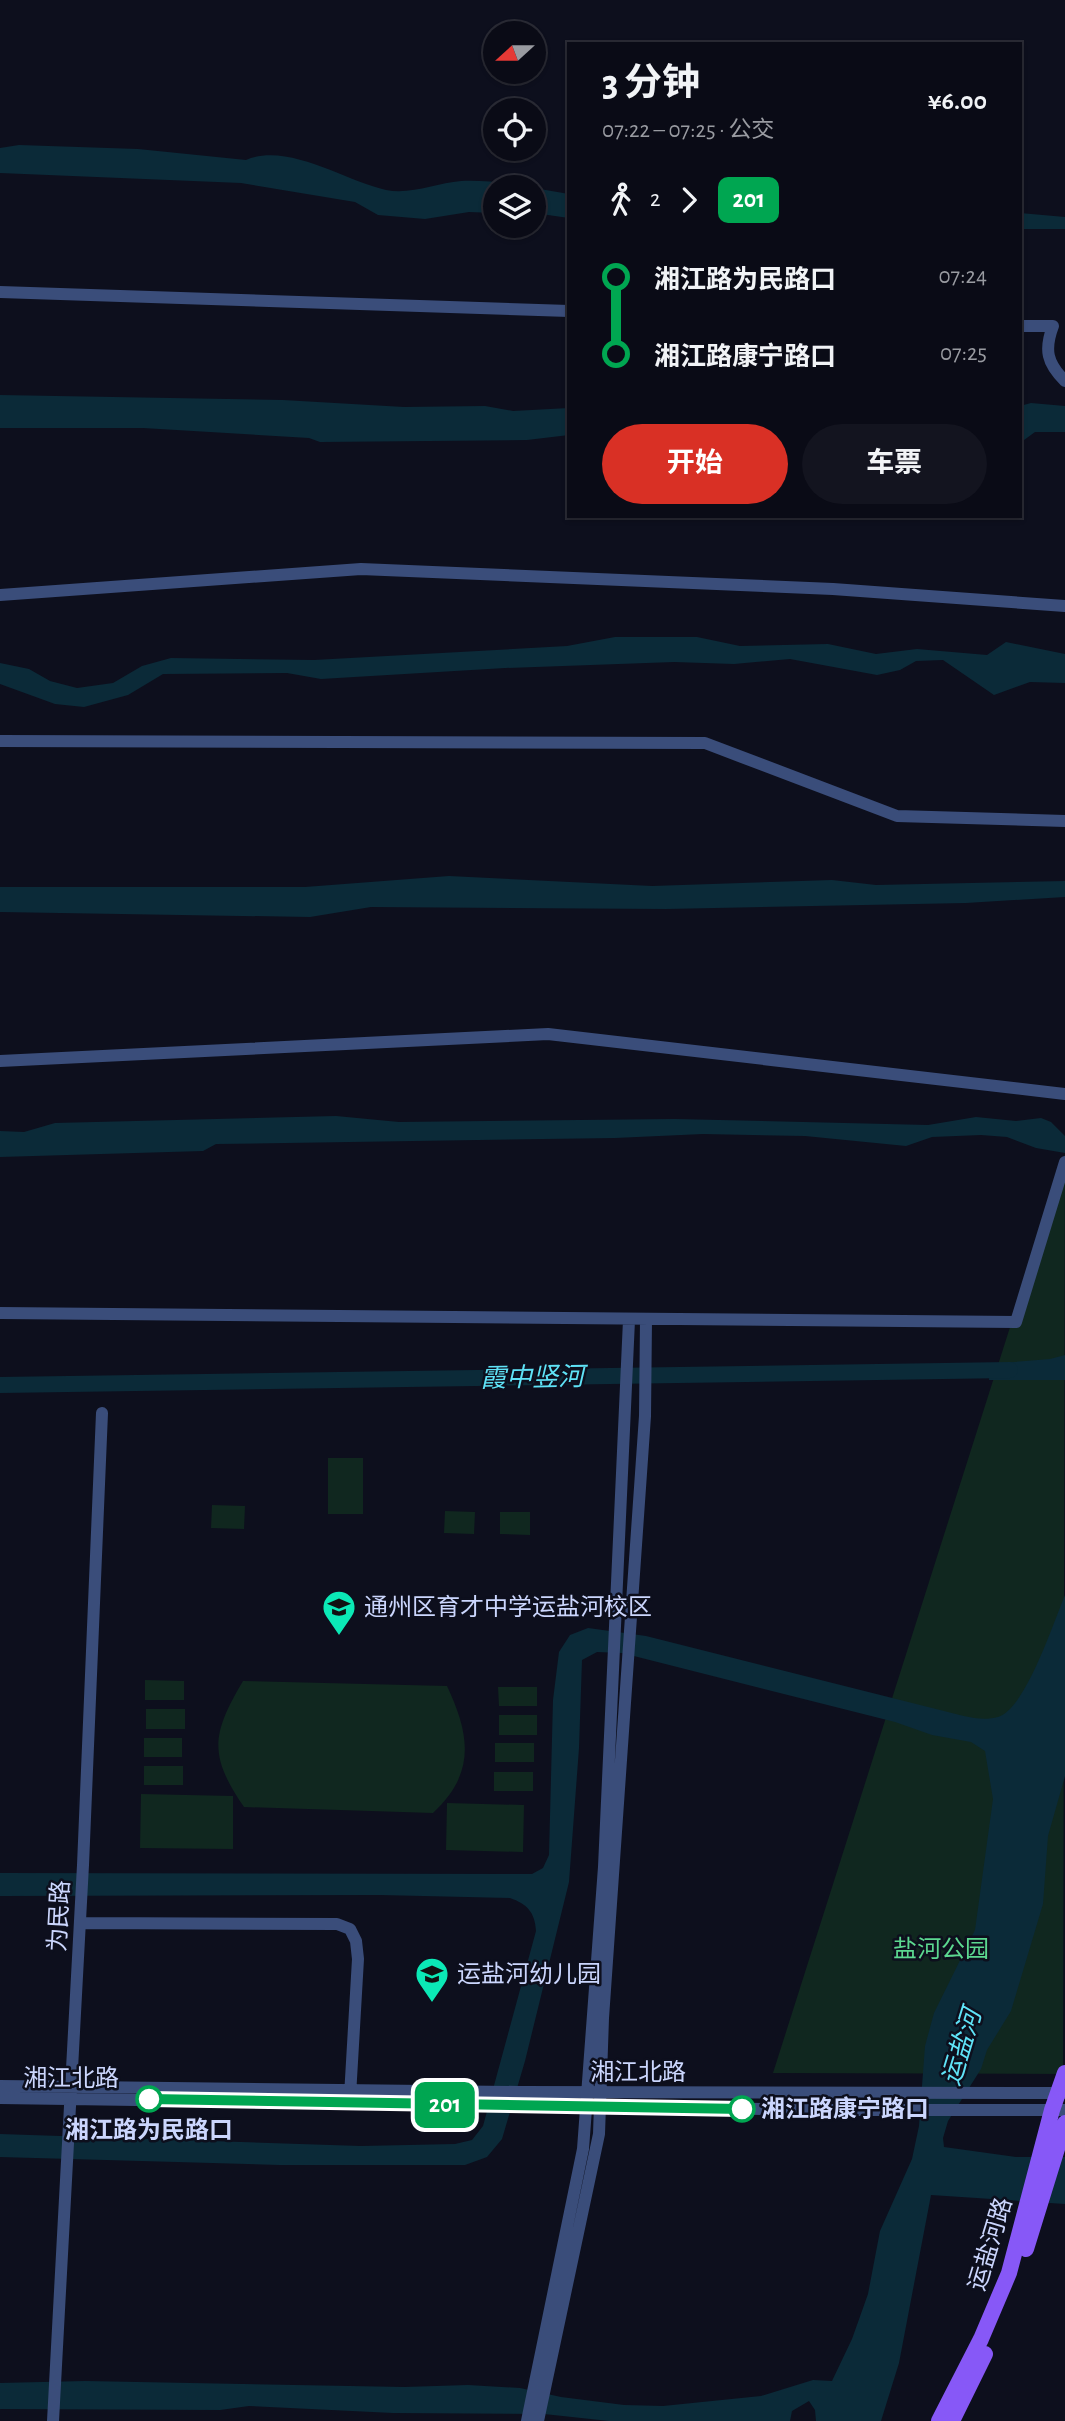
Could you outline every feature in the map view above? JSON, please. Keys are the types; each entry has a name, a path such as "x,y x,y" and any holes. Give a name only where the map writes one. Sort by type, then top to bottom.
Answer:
{"main road":[{"name":"运盐河路","path":"939,2421 981,2339 1009,2273 1058,2110 1065,2073"},
{"name":"运盐河路","path":"952,2421 1008,2304 1065,2123"}],"street":[{"path":"0,292 567,311"},
{"path":"1022,326 1053,327 1046,346 1050,363 1065,381"},
{"path":"0,595 361,569 833,589 1065,606"},
{"path":"0,741 705,743 897,816 1065,821"},
{"path":"0,1061 548,1034 1065,1094"},
{"path":"0,1313 1016,1322 1065,1162"},
{"path":"538,2421 540,2379 583,2149 604,1867 629,1320"},
{"path":"527,2421 540,2379 599,2134 602,2107 608,1926 645,1416 646,1320"},
{"name":"为民路","path":"53,2419 83,1866 102,1413"},
{"path":"80,1923 337,1924 350,1929 356,1941 358,1959 350,2097"},
{"name":"湘江北路","path":"0,2086 71,2084 484,2106 1058,2110"},
{"name":"湘江北路","path":"0,2098 350,2097 486,2092 1062,2093"}],"green space":[{"name":"盐河公园","path":"1065,1154 1063,2074 773,2073"},
{"path":"328,1458 363,1458 363,1514 328,1514"},
{"path":"212,1505 245,1506 244,1529 211,1528"},
{"path":"445,1511 475,1512 474,1534 444,1533"},
{"path":"500,1512 530,1512 530,1535 500,1534"},
{"path":"145,1680 184,1681 184,1700 145,1700"},
{"path":"243,1681 447,1686 461,1721 464,1737 465,1753 457,1783 433,1813 244,1807 225,1773 218,1745 225,1716"},
{"path":"498,1687 537,1687 537,1706 499,1706"},
{"path":"146,1709 185,1709 185,1729 146,1729"},
{"path":"499,1715 537,1715 537,1735 499,1735"},
{"path":"144,1738 182,1738 182,1757 144,1757"},
{"path":"495,1743 534,1743 534,1762 495,1762"},
{"path":"144,1766 183,1766 183,1785 144,1785"},
{"path":"494,1772 533,1772 533,1791 494,1791"},
{"path":"141,1794 233,1796 233,1849 140,1848"},
{"path":"447,1803 524,1805 523,1852 446,1850"}],"water":[{"path":"19,145 138,149 246,160 262,156 280,156 298,159 370,185 395,191 461,181 483,181 483,213 425,219 378,215 355,202 241,183 0,173 0,148"},
{"path":"546,190 567,194 567,218 546,215"},
{"path":"1022,213 1065,217 1065,229 1022,229"},
{"path":"0,395 283,400 404,407 485,406 513,411 567,408 567,435 527,440 320,442 309,438 143,428 0,428"},
{"path":"1031,403 1065,406 1065,432 1035,432 1022,442 1022,405"},
{"path":"615,637 697,637 740,646 828,644 876,654 917,649 987,655 1006,642 1065,654 1065,683 1030,682 994,695 943,660 916,661 900,670 877,675 790,659 734,664 674,662 505,668 321,679 287,673 163,674 128,695 84,707 55,704 0,684 0,663 29,669 50,681 77,688 113,683 142,666 171,658 314,660 567,646"},
{"path":"449,876 652,886 832,880 876,885 1065,881 1065,897 966,903 666,909 371,907 310,917 0,912 0,887 305,887"},
{"path":"336,1116 399,1122 675,1119 928,1125 976,1117 1016,1121 1041,1118 1051,1122 1065,1136 1065,1153 1036,1148 1007,1137 981,1135 932,1137 906,1146 805,1136 703,1134 615,1138 216,1144 203,1151 0,1157 0,1131 24,1132 55,1123"},
{"path":"1065,1355 1065,1380 989,1380 990,1364 1050,1359"},
{"name":"运盐河","path":"1065,1595 1065,1776 1048,1836 1043,1904 1011,2011 987,2050 981,2069 948,2121 943,2138 944,2147 1016,2157 1065,2157 1065,2204 931,2195 899,2363 881,2421 816,2421 815,2410 809,2401 792,2411 790,2421 609,2421 544,2414 393,2413 249,2406 220,2410 0,2409 0,2383 85,2381 404,2387 468,2385 520,2388 561,2397 624,2405 663,2406 761,2396 813,2380 832,2381 852,2339 868,2294 880,2231 912,2159 919,2126 925,2046 934,2013 975,1930 993,1799 985,1751 971,1742 932,1735 895,1722 622,1653 597,1652 582,1660 579,1748 569,1882 525,2061 502,2139 487,2157 465,2165 280,2165 0,2157 0,2134 361,2146 455,2144 472,2140 483,2126 536,1931 532,1914 521,1903 510,1898 380,1895 0,1896 0,1873 532,1874 543,1868 549,1855 553,1700 559,1652 570,1635 588,1628 646,1636 964,1716 991,1718 1008,1711 1018,1699 1037,1663"}],"waterway":[{"name":"霞中竖河","path":"0,1385 1010,1370"}],"bus line":[{"name":"201","path":"149,2099 742,2109"}],"place":[{"name":"通州区育才中学运盐河校区","path":"339,1637"},
{"name":"运盐河幼儿园","path":"432,2004"},
{"name":"湘江路为民路口","path":"149,2099"},
{"name":"湘江路康宁路口","path":"742,2109"}]}
